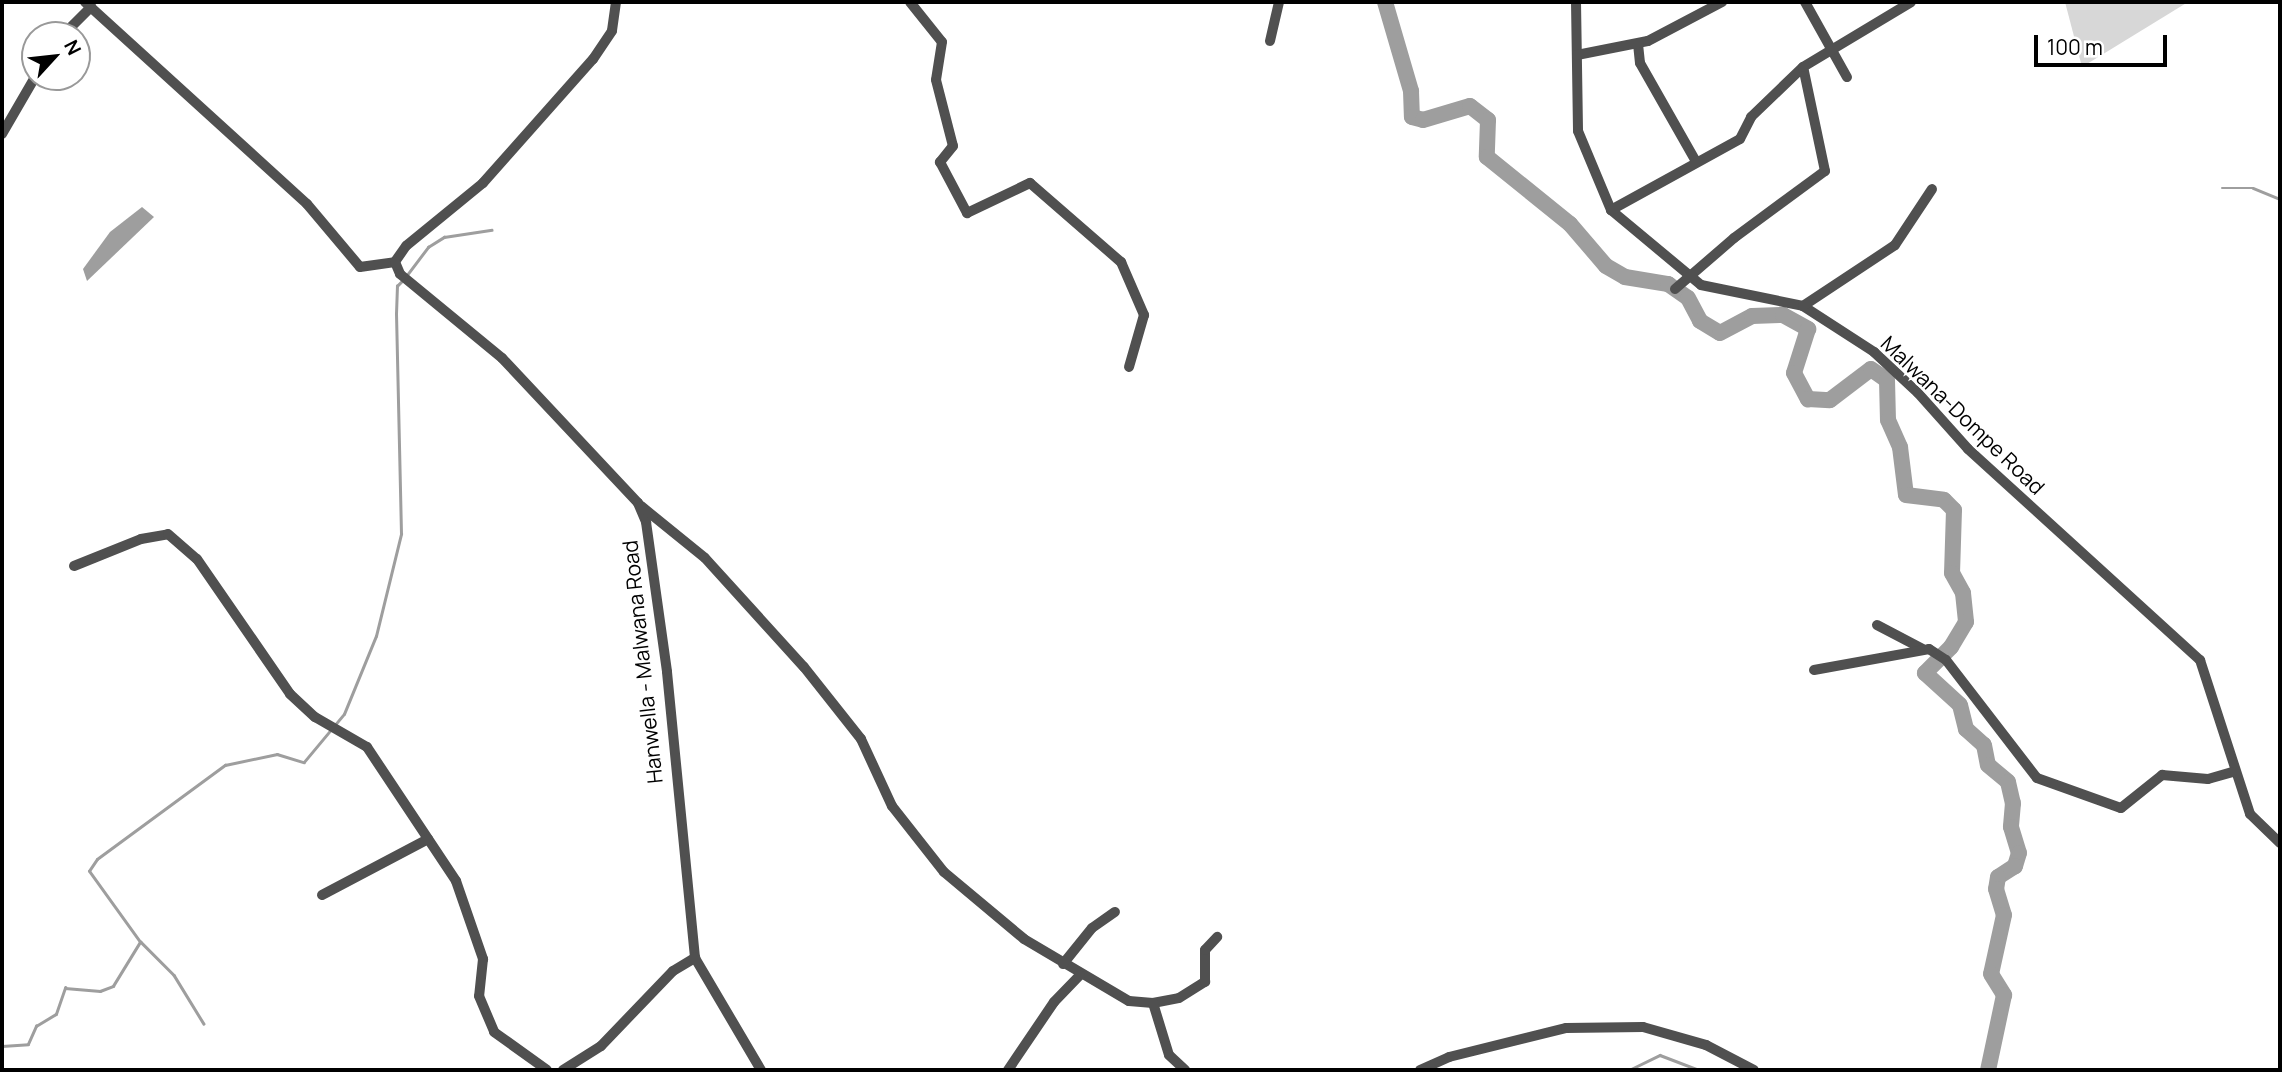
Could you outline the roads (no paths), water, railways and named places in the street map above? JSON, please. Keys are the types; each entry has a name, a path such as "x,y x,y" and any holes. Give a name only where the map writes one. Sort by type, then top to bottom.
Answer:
{"street":[{"path":"75,21 88,5 307,204 360,267 395,262 406,246 483,183 593,59 612,31 616,2"},
{"path":"910,2 942,42 936,80 953,146 940,162 967,213 1030,183 1121,262 1144,315 1129,367"},
{"path":"1270,41 1279,2"},
{"name":"Malwana-Dompe Road","path":"1576,2 1578,131 1611,211 1702,285 1751,300 1803,306 1874,352 1968,449 2200,660 2232,772 2250,814 2280,843"},
{"path":"1577,55 1638,44 1722,2"},
{"path":"1805,2 1847,77"},
{"path":"1611,211 1695,160 1740,139 1751,117 1803,67 1830,47 1911,2"},
{"path":"1638,44 1640,63 1695,160"},
{"path":"1675,289 1825,172 1803,67"},
{"path":"2,134 27,91"},
{"path":"1803,306 1902,239 1932,189"},
{"name":"Hanwella - Malwana Road","path":"395,262 400,274 502,358 638,503 646,522 667,672 695,958 761,1070"},
{"path":"638,503 705,558 804,667 862,739 892,806 944,872 1024,939 1080,975 1129,1001 1153,1003 1179,998 1205,982 1205,950 1217,937"},
{"path":"74,566 141,538 168,534 197,559 290,694 315,717 367,747 456,881 483,959 479,996 494,1032 547,1070"},
{"path":"1877,625 1935,652 1946,660 2045,783 2121,808 2162,775 2208,779 2232,772"},
{"path":"1814,670 1924,649"},
{"path":"322,895 428,839"},
{"path":"1063,964 1092,928 1115,912"},
{"path":"563,1070 601,1046 673,971 695,958"},
{"path":"1008,1070 1054,1002 1080,975"},
{"path":"1153,1003 1170,1055 1185,1070"},
{"path":"1420,1070 1449,1057 1566,1028 1643,1027 1706,1045 1754,1070"}],"waterway":[{"path":"1385,2 1411,91 1412,117 1423,120 1470,106 1488,120 1487,157 1570,224 1606,266 1625,277 1668,284 1688,298 1700,321 1720,333 1752,316 1783,315 1808,329 1794,373 1808,399 1830,400 1871,369 1887,380 1888,420 1900,447 1906,495 1944,500 1954,510 1952,573 1963,593 1966,622 1951,647 1925,673 1960,705 1966,729 1984,745 1988,765 2008,782 2013,803 2011,827 2019,853 2015,866 1998,877 1996,889 2004,915 1991,974 2004,995 1988,1070"},
{"path":"2222,188 2253,188 2280,199"},
{"path":"407,275 428,247 444,237 491,230"},
{"path":"2,1046 28,1044 36,1026 56,1014 65,988 100,991 113,986 140,942 89,871 97,859 225,765 277,754 304,762 344,714 376,636 401,534 396,314 397,286 403,280"},
{"path":"141,942 174,975 204,1024"},
{"path":"1629,1070 1660,1055 1699,1070"}]}
